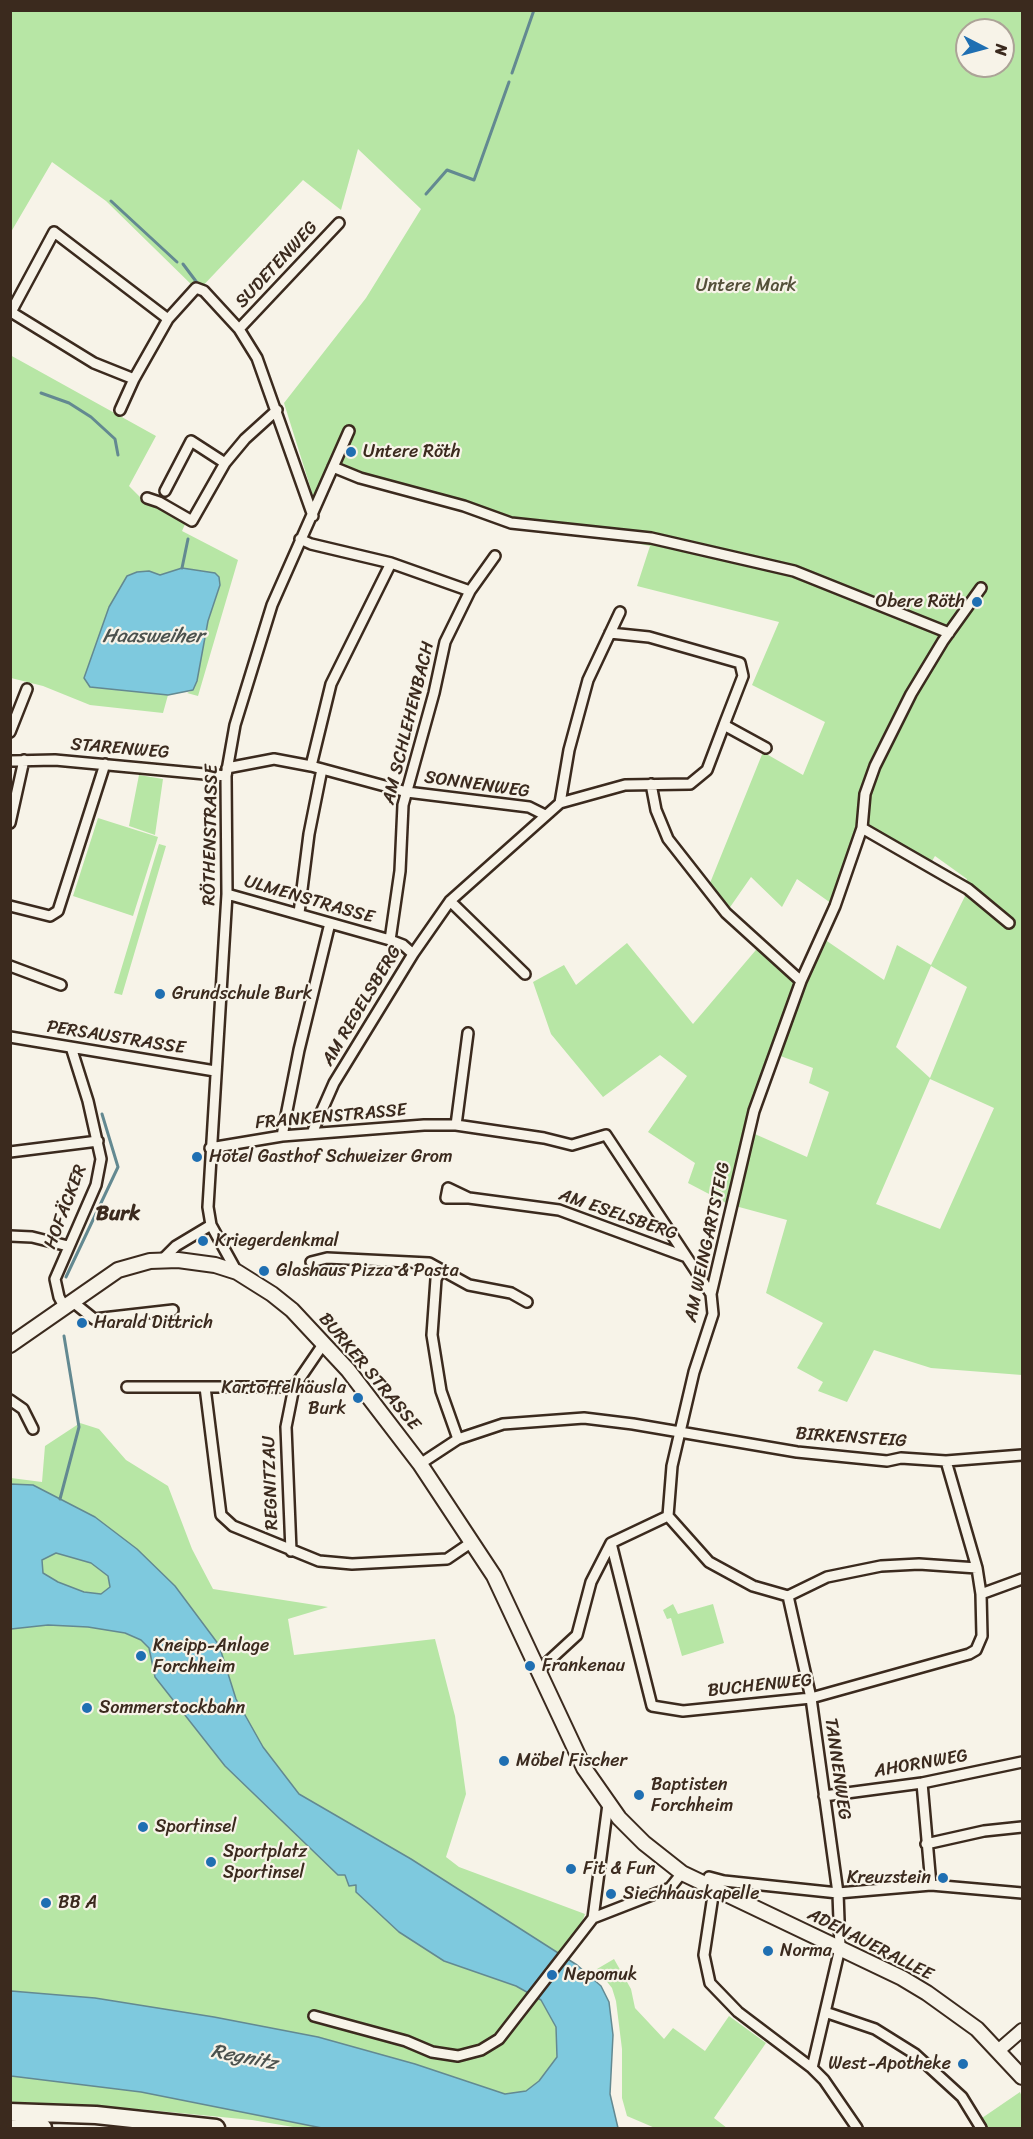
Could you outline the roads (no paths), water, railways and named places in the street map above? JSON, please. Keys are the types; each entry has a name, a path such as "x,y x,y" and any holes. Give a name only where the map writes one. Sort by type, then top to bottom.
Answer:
{"highway":[{"path":"10,2112 96,2115 216,2128"},
{"path":"10,2128 43,2128"}],"main road":[{"name":"BURKER STRASSE","path":"10,1345 118,1270 163,1259 214,1265 237,1272 292,1310 373,1399 472,1542 504,1594 580,1761 608,1804"},
{"name":"ADENAUERALLEE","path":"608,1804 644,1843 682,1873 712,1883 927,1993 957,2013 999,2050 1023,2077"}],"street":[{"name":"SUDETENWEG","path":"239,330 339,223"},
{"path":"120,410 134,379 168,319 54,232 11,312 94,363 134,379"},
{"name":"SUDETENWEG","path":"168,319 196,288 204,291 239,330 257,358 313,516"},
{"path":"147,498 159,502 192,521 225,463 245,439 277,410"},
{"name":"RÖTHENSTRASSE","path":"237,1272 211,1225 208,1207 227,894 226,772 235,725 272,605 349,431"},
{"path":"165,490 191,441 225,463"},
{"path":"333,467 360,478 464,506 511,522 651,538 794,571 949,633"},
{"path":"300,539 311,544 391,563 470,591"},
{"name":"AM SCHLEHENBACH","path":"390,940 400,871 403,806 434,693 444,642 470,591 495,556"},
{"path":"311,766 331,684 391,563"},
{"name":"AM WEINGARTSTEIG","path":"668,1516 672,1466 679,1432 694,1372 713,1314 711,1294 751,1121 801,981 835,906 862,828 865,794 875,766 911,694 949,633 981,588"},
{"path":"560,802 569,750 588,680 620,612"},
{"name":"AM REGELSBERG","path":"312,1133 334,1083 413,954 450,901 560,802 625,786 690,784 707,770 743,676 740,663 649,637 610,633"},
{"path":"10,732 27,689"},
{"path":"724,725 766,748"},
{"name":"SONNENWEG","path":"226,772 274,759 311,766 407,792 529,807 545,815"},
{"name":"STARENWEG","path":"10,760 226,772"},
{"path":"10,823 24,760"},
{"path":"10,906 50,916 58,911 105,764"},
{"path":"299,913 309,834 322,770"},
{"path":"651,784 656,810 668,839 726,913 801,981"},
{"path":"862,828 968,890 1009,923"},
{"name":"ULMENSTRASSE","path":"227,894 390,940 404,945 413,954"},
{"path":"450,901 525,974"},
{"path":"282,1136 299,1050 330,923"},
{"path":"10,966 61,985"},
{"path":"456,1125 468,1034"},
{"name":"PERSAUSTRASSE","path":"10,1037 215,1071"},
{"name":"HOFÄCKER","path":"69,1305 58,1298 56,1279 96,1185 100,1168 98,1142 71,1047"},
{"name":"FRANKENSTRASSE","path":"210,1148 312,1133 456,1125 544,1138 572,1145 606,1135 711,1294"},
{"path":"10,1152 98,1142"},
{"name":"AM ESELSBERG","path":"469,1198 559,1210 684,1256"},
{"path":"163,1259 176,1246 211,1225"},
{"path":"10,1236 32,1237 69,1246"},
{"path":"311,1262 327,1258 429,1263 469,1285 511,1293 526,1302"},
{"path":"441,1270 436,1279 432,1335 441,1391 458,1439"},
{"path":"69,1305 94,1319 173,1310"},
{"name":"REGNITZAU","path":"324,1343 294,1387 286,1426 291,1551 319,1561 352,1564 447,1559 472,1542"},
{"path":"128,1387 294,1387"},
{"path":"205,1387 221,1515 233,1526 291,1551"},
{"path":"10,1400 23,1409 33,1429"},
{"name":"BIRKENSTEIG","path":"420,1464 458,1439 502,1424 531,1420 584,1418 796,1452 887,1461 901,1458 946,1461 1023,1455"},
{"path":"946,1461 977,1568 981,1594 1023,1580"},
{"path":"540,1670 577,1635 591,1582 611,1543 668,1516 709,1562 753,1586 788,1596 827,1577 881,1566 919,1564 977,1568"},
{"name":"BUCHENWEG","path":"611,1543 652,1706 682,1711 811,1698 969,1654 976,1650 982,1636 981,1594"},
{"name":"TANNENWEG","path":"788,1596 811,1698 838,1893 840,1948 812,2068"},
{"name":"AHORNWEG","path":"824,1796 922,1783 1023,1762"},
{"path":"922,1783 931,1885"},
{"path":"593,1918 608,1804"},
{"path":"926,1844 984,1831 1023,1827"},
{"path":"314,2016 406,2041 432,2052 458,2056 481,2050 499,2038 593,1918 670,1888 682,1873"},
{"path":"856,2128 824,2080 812,2068 738,2012 710,1983 704,1955 712,1883 724,1881 838,1893 931,1885 1023,1893"},
{"path":"825,2012 875,2029 915,2054 962,2097 981,2128"},
{"path":"999,2050 1023,2030"}],"water":[{"name":"Haasweiher","path":"182,568 215,573 219,577 220,585 208,621 197,681 193,690 168,695 90,687 84,678 109,607 127,576 149,571 160,575"},
{"name":"Regnitz","path":"10,1484 33,1485 95,1517 137,1549 175,1586 219,1645 236,1699 263,1747 299,1794 411,1859 577,1965 601,1986 609,2002 613,2035 610,2094 618,2128 322,2128 141,2092 11,2076 11,1991 95,1998 318,2037 415,2064 505,2094 526,2091 539,2081 557,2057 556,2027 541,2000 516,1986 444,1961 399,1932 356,1892 356,1885 349,1886 345,1875 338,1875 225,1766 155,1677 149,1648 141,1640 125,1633 88,1627 48,1625 11,1629","holes":["56,1553 91,1563 108,1576 110,1587 101,1594 84,1592 58,1582 43,1573 42,1560"]}],"waterway":[{"path":"512,73 534,10"},
{"path":"426,194 447,170 474,180 509,82"},
{"path":"111,201 177,262"},
{"path":"183,264 198,284"},
{"path":"41,393 69,403 91,417 115,439 118,455"},
{"path":"182,568 188,539"},
{"path":"66,1277 118,1167 102,1114"},
{"path":"60,1499 79,1427 64,1336"}],"place":[{"name":"Untere Röth","path":"351,452"},
{"name":"Obere Röth","path":"977,602"},
{"name":"Grundschule Burk","path":"160,994"},
{"name":"Hotel Gasthof Schweizer Grom","path":"197,1157"},
{"name":"Kriegerdenkmal","path":"203,1241"},
{"name":"Glashaus Pizza & Pasta","path":"264,1271"},
{"name":"Harald Dittrich","path":"82,1323"},
{"name":"Kartoffelhäusla Burk","path":"358,1398"},
{"name":"Kneipp-Anlage Forchheim","path":"141,1656"},
{"name":"Frankenau","path":"530,1666"},
{"name":"Sommerstockbahn","path":"87,1708"},
{"name":"Möbel Fischer","path":"504,1761"},
{"name":"Baptisten Forchheim","path":"639,1795"},
{"name":"Sportinsel","path":"143,1827"},
{"name":"Sportplatz Sportinsel","path":"211,1862"},
{"name":"Fit & Fun","path":"571,1869"},
{"name":"Kreuzstein","path":"943,1878"},
{"name":"Siechhauskapelle","path":"611,1894"},
{"name":"BB A","path":"46,1903"},
{"name":"Norma","path":"768,1951"},
{"name":"Nepomuk","path":"552,1975"},
{"name":"West-Apotheke","path":"963,2064"}],"district":[{"name":"Burk","path":"118,1215"}],"park label":[{"name":"Untere Mark","path":"746,286"}]}
